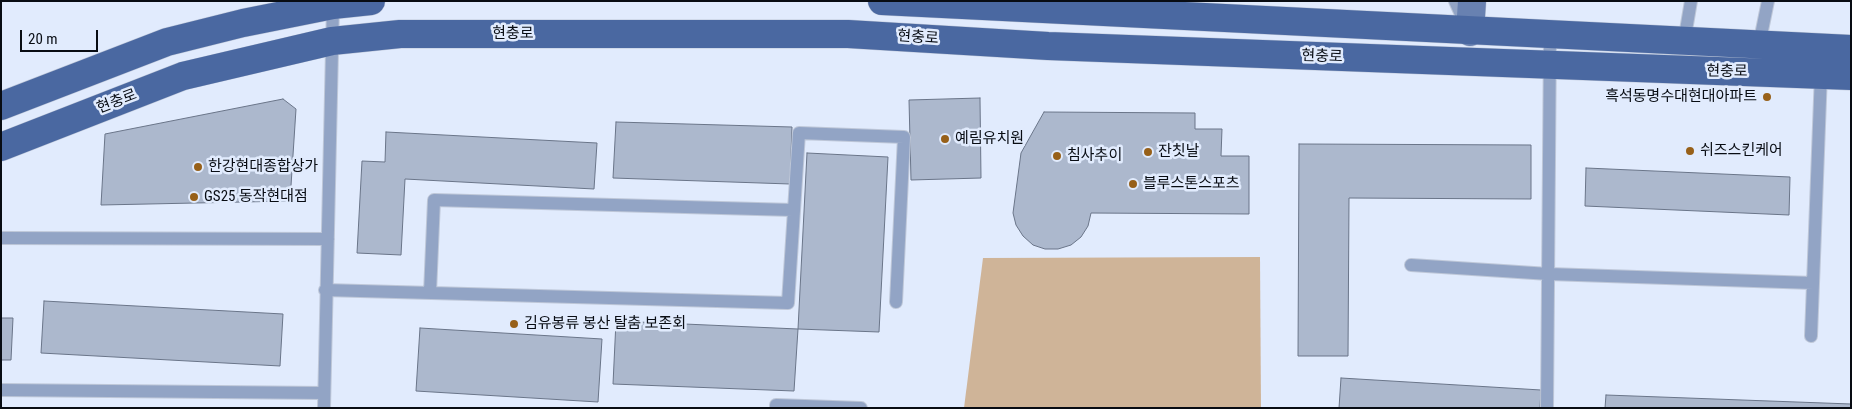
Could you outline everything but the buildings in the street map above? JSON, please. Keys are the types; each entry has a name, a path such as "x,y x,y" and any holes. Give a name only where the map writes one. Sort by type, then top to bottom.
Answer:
{"main road":[{"path":"1,106 167,42 244,23 333,5 371,1"},
{"name":"현충로","path":"882,1 1470,32 1851,49"},
{"name":"현충로","path":"1,147 183,76 332,41 400,34 848,34 1048,46 1851,76"}],"street":[{"path":"1470,32 1472,1"}],"lane":[{"path":"1455,1 1470,32"},
{"path":"1684,42 1691,1"},
{"path":"1759,45 1768,1"},
{"path":"324,408 325,290 328,239 333,5"},
{"path":"1547,408 1550,35"},
{"path":"1811,336 1821,47"},
{"path":"325,290 788,303 793,210 800,133 904,137 896,302"},
{"path":"430,293 434,200 793,210"},
{"path":"1,238 328,239"},
{"path":"1410,265 1549,274 1813,283"},
{"path":"1,390 324,393"},
{"path":"776,408 776,405 861,408"}],"shaded area":[{"path":"1260,257 1261,408 964,408 983,258"}],"place":[{"name":"흑석동명수대현대아파트","path":"1767,97"},
{"name":"예림유치원","path":"945,139"},
{"name":"쉬즈스킨케어","path":"1690,151"},
{"name":"잔칫날","path":"1148,152"},
{"name":"침사추이","path":"1057,156"},
{"name":"한강현대종합상가","path":"198,167"},
{"name":"블루스톤스포츠","path":"1133,184"},
{"name":"GS25 동작현대점","path":"194,197"},
{"name":"김유봉류 봉산 탈춤 보존회","path":"514,324"}]}
